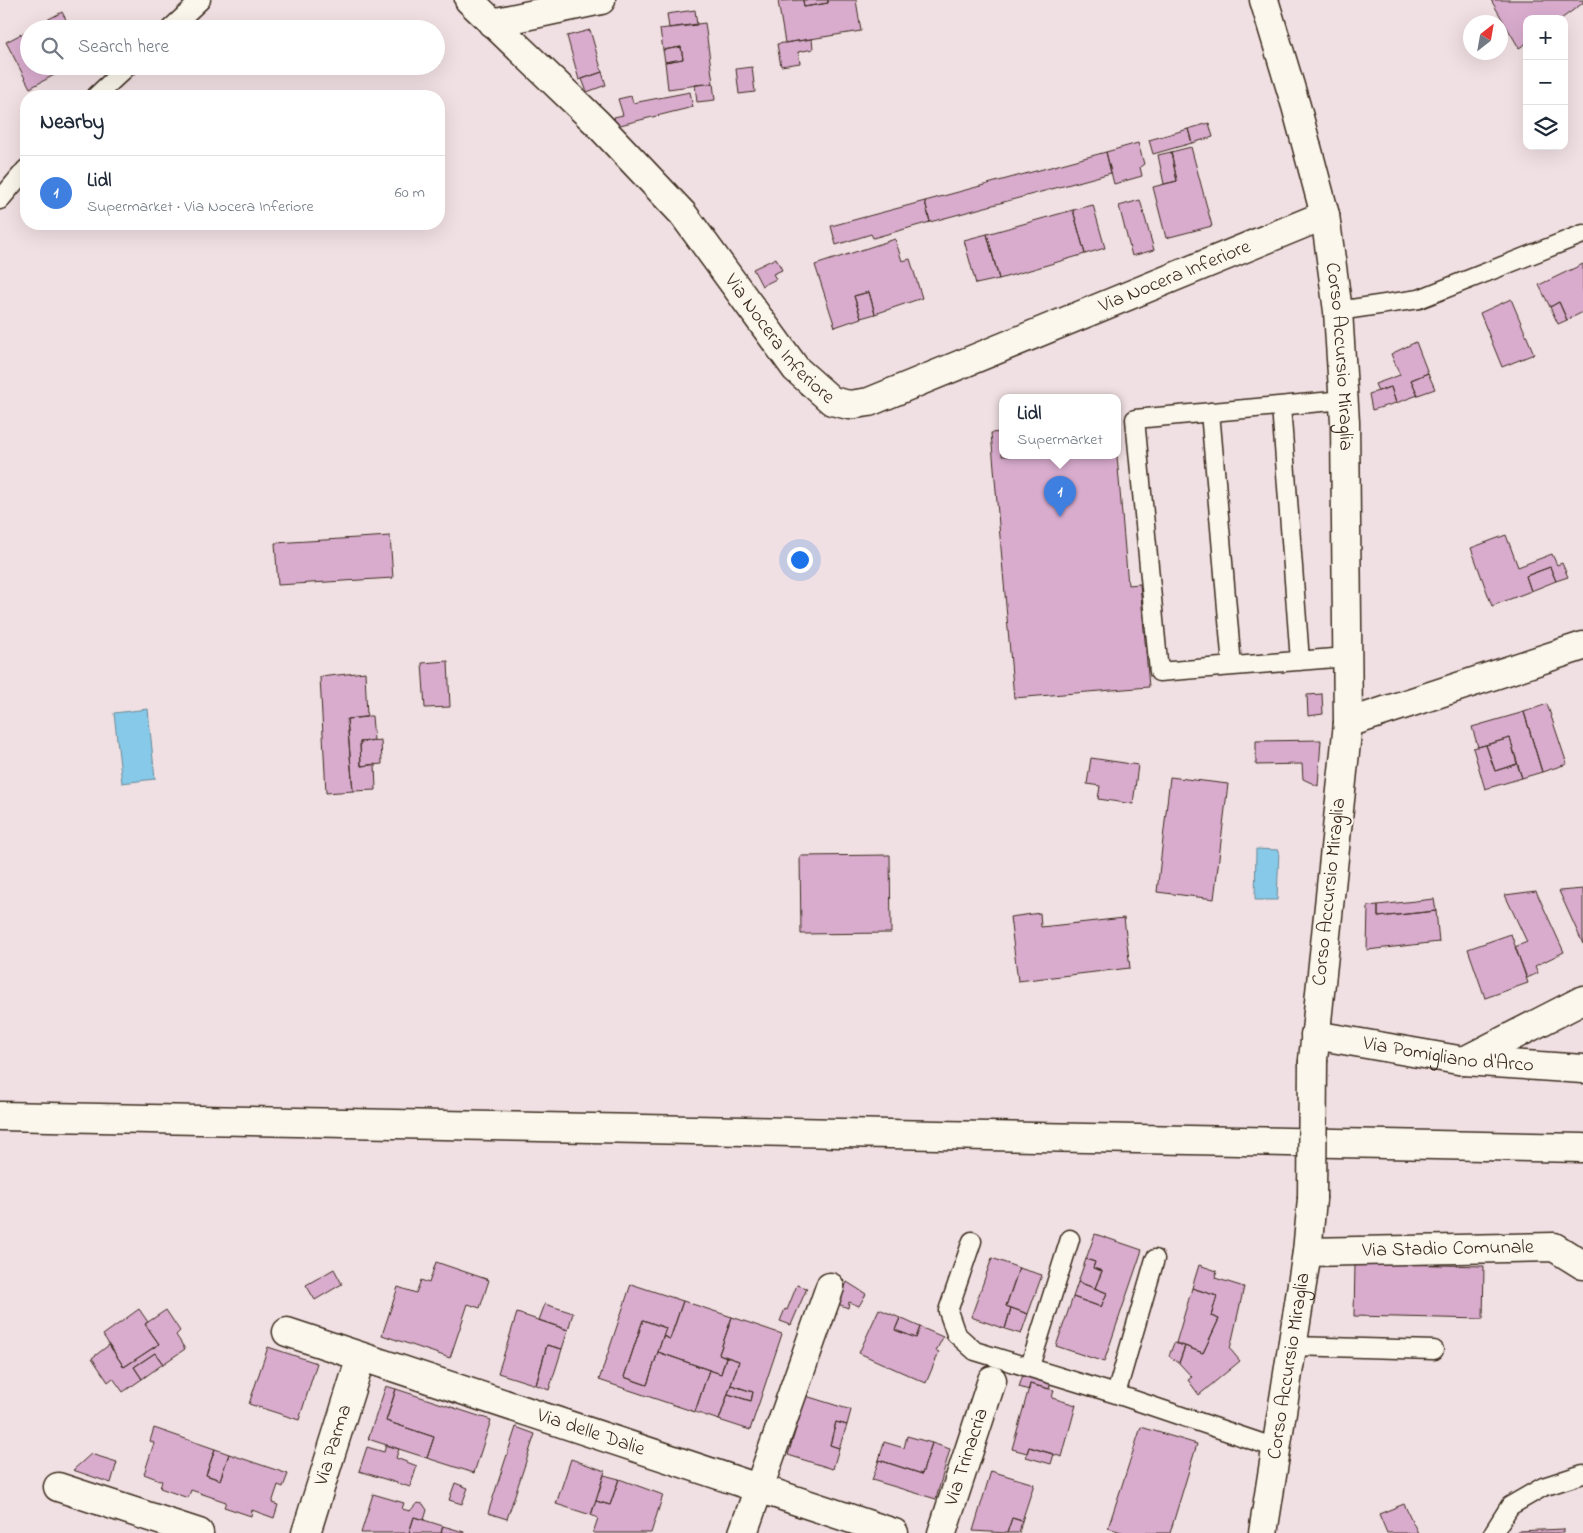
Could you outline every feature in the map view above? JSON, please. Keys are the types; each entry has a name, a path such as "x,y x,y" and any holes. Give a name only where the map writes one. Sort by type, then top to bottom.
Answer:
{"street":[{"name":"Via Nocera Inferiore","path":"469,0 597,123 684,214 796,368 832,401 849,405 869,402 1324,215"},
{"name":"Corso Accursio Miraglia","path":"1263,1533 1307,1252 1312,1199 1314,1048 1348,723 1344,400 1338,311 1324,215 1296,106 1264,0"},
{"path":"492,23 594,1"},
{"path":"1348,723 1583,646"},
{"path":"1464,1061 1583,1000"},
{"name":"Via Pomigliano d'Arco","path":"1314,1048 1583,1069"},
{"path":"0,1116 1583,1148"},
{"name":"Via Stadio Comunale","path":"1307,1252 1554,1247 1583,1265"},
{"path":"743,1533 830,1287"},
{"name":"Via delle Dalie","path":"287,1332 894,1533"},
{"name":"Via Parma","path":"306,1533 361,1356"},
{"name":"Via Trinacria","path":"942,1533 992,1380"},
{"path":"58,1487 199,1533"}],"lane":[{"path":"180,20 201,0"},
{"path":"102,90 118,75"},
{"path":"0,200 20,175"},
{"path":"1338,311 1419,299 1583,234"},
{"path":"1344,400 1135,419 1160,672 1347,657"},
{"path":"1281,406 1300,661"},
{"path":"1210,412 1232,666"},
{"path":"1030,1366 1070,1239"},
{"path":"972,1241 948,1311 956,1334 975,1351 1030,1366 1276,1448"},
{"path":"1116,1394 1155,1259"},
{"path":"1292,1346 1434,1350"},
{"path":"1493,1533 1510,1506 1543,1487 1583,1474"}],"water":[{"path":"148,709 155,779 122,783 114,713"},
{"path":"1256,849 1279,850 1277,900 1255,900"}],"building":[{"path":"803,0 804,7 828,3 828,0 856,0 861,31 785,43 778,1"},
{"path":"803,0 828,0 828,3 804,7"},
{"path":"1491,0 1583,0 1583,3 1566,15 1523,15 1523,46 1519,48 1508,29 1508,15 1500,15"},
{"path":"695,10 697,25 669,28 667,14"},
{"path":"62,12 66,20 47,20"},
{"path":"705,23 713,83 668,89 665,62 683,59 681,47 663,50 660,29"},
{"path":"590,30 602,72 579,80 567,36"},
{"path":"20,35 20,69 6,42"},
{"path":"812,39 813,49 798,52 800,63 781,66 777,44"},
{"path":"681,47 683,59 665,62 663,50"},
{"path":"752,67 755,92 739,94 736,69"},
{"path":"602,72 606,85 587,92 582,79"},
{"path":"23,75 54,75 30,88"},
{"path":"713,83 715,100 697,102 695,85"},
{"path":"690,92 693,107 616,126 614,117 623,115 618,99 631,96 633,103"},
{"path":"1209,123 1213,137 1192,143 1188,129"},
{"path":"1188,129 1192,143 1153,154 1149,140"},
{"path":"1138,143 1144,164 1140,167 1142,176 1114,184 1106,152"},
{"path":"1191,147 1212,226 1166,238 1153,187 1177,181 1171,152"},
{"path":"1106,152 1111,173 930,222 925,201"},
{"path":"1171,152 1177,181 1164,184 1158,155"},
{"path":"1140,200 1154,250 1132,256 1119,206"},
{"path":"925,201 930,222 873,238 871,234 836,245 831,226"},
{"path":"1093,205 1105,248 1085,254 1073,210"},
{"path":"1073,210 1085,254 999,279 987,234"},
{"path":"987,234 999,279 976,284 964,240"},
{"path":"895,239 902,261 910,259 922,298 875,314 869,292 854,296 861,318 835,327 815,265"},
{"path":"776,258 782,270 773,274 776,279 762,286 753,269"},
{"path":"1583,264 1583,312 1567,320 1559,302 1550,307 1539,285"},
{"path":"869,292 875,314 861,318 854,296"},
{"path":"1511,299 1534,354 1502,367 1480,313"},
{"path":"1559,302 1567,320 1558,324 1550,307"},
{"path":"1416,342 1428,373 1411,380 1418,395 1396,403 1391,387 1378,391 1375,384 1400,375 1391,354"},
{"path":"1428,373 1435,389 1418,395 1411,380"},
{"path":"1391,387 1396,403 1372,410 1369,394"},
{"path":"999,432 999,459 1117,459 1128,585 1140,584 1149,687 1014,698 991,433"},
{"path":"1506,535 1518,567 1552,554 1557,565 1562,563 1568,577 1556,581 1550,567 1526,576 1531,591 1492,606 1471,548"},
{"path":"390,536 393,578 278,585 275,543"},
{"path":"1550,567 1556,581 1531,591 1526,576"},
{"path":"448,661 450,707 425,708 422,663"},
{"path":"365,672 367,717 347,719 353,791 326,793 320,677"},
{"path":"1322,694 1323,714 1308,716 1307,695"},
{"path":"1547,704 1567,764 1542,772 1524,712"},
{"path":"1524,712 1542,772 1522,778 1510,738 1478,747 1472,727"},
{"path":"372,716 374,740 360,742 361,766 375,764 376,790 353,791 347,719"},
{"path":"1510,738 1517,764 1495,771 1486,745"},
{"path":"381,740 382,764 361,766 360,742"},
{"path":"1321,740 1318,786 1303,779 1302,764 1256,765 1256,741"},
{"path":"1486,745 1495,771 1517,764 1522,778 1485,789 1473,748"},
{"path":"1091,758 1138,765 1133,804 1098,799 1100,786 1087,784"},
{"path":"1170,777 1228,784 1214,899 1157,892"},
{"path":"890,855 891,933 801,934 800,856"},
{"path":"1583,889 1583,944 1559,891"},
{"path":"1536,891 1564,952 1535,966 1538,973 1527,978 1515,947 1527,942 1505,895"},
{"path":"1434,899 1436,911 1378,917 1378,905"},
{"path":"1378,905 1378,917 1436,911 1439,942 1367,950 1368,906"},
{"path":"1040,913 1041,927 1124,918 1130,968 1018,981 1010,917"},
{"path":"1511,934 1528,983 1485,998 1468,949"},
{"path":"1095,1234 1142,1250 1104,1362 1056,1346 1073,1297 1101,1307 1107,1293 1095,1288 1102,1271 1093,1268 1095,1262 1086,1259"},
{"path":"992,1258 1019,1268 1006,1306 1011,1308 1005,1329 971,1317"},
{"path":"1086,1259 1095,1262 1093,1268 1102,1271 1095,1288 1078,1282"},
{"path":"436,1262 489,1280 480,1308 468,1304 450,1358 382,1335 398,1287 416,1293 421,1280 429,1283"},
{"path":"1355,1263 1484,1266 1483,1319 1354,1316"},
{"path":"1199,1265 1217,1271 1215,1278 1244,1287 1230,1349 1240,1361 1199,1395 1188,1380 1192,1377 1179,1363 1185,1346 1203,1353 1219,1319 1211,1316 1217,1296 1192,1288"},
{"path":"1019,1268 1042,1275 1028,1314 1006,1306"},
{"path":"334,1269 342,1284 315,1300 306,1285"},
{"path":"847,1282 866,1294 859,1306 849,1302 848,1308 838,1304"},
{"path":"1078,1282 1107,1293 1101,1307 1073,1297"},
{"path":"631,1284 683,1301 670,1339 663,1336 666,1328 643,1320 624,1377 647,1385 658,1352 709,1370 695,1412 599,1380"},
{"path":"797,1285 807,1288 791,1325 780,1321 785,1309 787,1310"},
{"path":"1192,1288 1217,1296 1211,1316 1219,1319 1203,1353 1176,1343"},
{"path":"683,1301 732,1317 719,1354 726,1357 721,1374 658,1352 663,1336 670,1339"},
{"path":"545,1304 573,1313 568,1330 539,1320"},
{"path":"1011,1308 1028,1314 1021,1334 1005,1329"},
{"path":"139,1309 148,1322 145,1324 159,1344 124,1367 103,1335"},
{"path":"879,1309 900,1318 895,1330 916,1338 920,1327 943,1337 936,1351 939,1352 926,1383 859,1353"},
{"path":"166,1310 180,1331 176,1335 185,1349 163,1364 155,1353 134,1367 142,1379 123,1392 113,1378 108,1382 92,1358 109,1345 124,1367 159,1344 145,1324"},
{"path":"517,1313 568,1330 562,1349 547,1345 536,1385 498,1373"},
{"path":"732,1317 782,1334 750,1430 719,1420 728,1394 751,1401 753,1392 731,1385 739,1361 719,1354"},
{"path":"900,1318 920,1327 916,1338 895,1330"},
{"path":"643,1320 666,1328 647,1385 624,1377"},
{"path":"1174,1343 1185,1346 1179,1363 1169,1356"},
{"path":"547,1345 562,1349 549,1390 536,1385"},
{"path":"268,1347 317,1363 299,1420 249,1404"},
{"path":"155,1353 163,1364 142,1379 134,1367"},
{"path":"726,1357 739,1361 719,1420 695,1412 709,1370 721,1374"},
{"path":"1026,1365 1053,1374 1049,1389 1030,1384 1029,1390 1019,1387"},
{"path":"1030,1384 1054,1390 1052,1398 1076,1405 1062,1457 1029,1447 1027,1453 1012,1449"},
{"path":"731,1385 753,1392 751,1401 728,1394"},
{"path":"386,1386 396,1389 386,1421 434,1437 427,1458 368,1439"},
{"path":"396,1389 491,1420 474,1473 427,1458 434,1437 386,1421"},
{"path":"806,1396 851,1410 847,1425 836,1422 830,1445 839,1448 833,1469 788,1455"},
{"path":"836,1422 847,1425 839,1448 830,1445"},
{"path":"516,1427 535,1434 507,1519 488,1513"},
{"path":"1141,1427 1197,1444 1170,1533 1125,1533 1108,1528"},
{"path":"154,1428 215,1449 206,1475 220,1480 229,1454 288,1474 283,1487 278,1485 272,1503 278,1505 274,1518 252,1510 251,1516 224,1507 226,1502 191,1490 188,1498 160,1488 162,1481 144,1474 154,1443 150,1441"},
{"path":"907,1436 932,1443 922,1474 879,1460 884,1442 904,1448"},
{"path":"932,1443 950,1449 936,1499 872,1480 879,1460 922,1474"},
{"path":"386,1445 399,1449 396,1458 417,1466 410,1487 359,1471 367,1447 384,1452"},
{"path":"1029,1447 1054,1454 1051,1464 1026,1457"},
{"path":"215,1449 229,1454 220,1480 206,1475"},
{"path":"91,1454 117,1462 111,1483 73,1470"},
{"path":"571,1459 605,1471 591,1515 556,1504"},
{"path":"991,1471 1034,1484 1022,1521 1012,1518 1007,1533 973,1531"},
{"path":"604,1475 619,1479 610,1505 596,1501"},
{"path":"619,1479 663,1495 651,1533 593,1533 598,1518 591,1515 596,1501 610,1505"},
{"path":"455,1483 468,1488 462,1504 449,1500"},
{"path":"373,1494 404,1503 402,1509 410,1511 417,1503 423,1504 427,1510 424,1520 414,1517 409,1533 361,1533"},
{"path":"1404,1504 1418,1533 1387,1533 1379,1514"},
{"path":"414,1517 443,1526 441,1533 409,1533"},
{"path":"1012,1518 1022,1521 1019,1533 1007,1533"},
{"path":"443,1526 464,1532 464,1533 441,1533"},
{"path":"1564,1529 1564,1533 1517,1533 1517,1531"}],"place":[{"name":"Lidl","path":"1060,517"}]}
